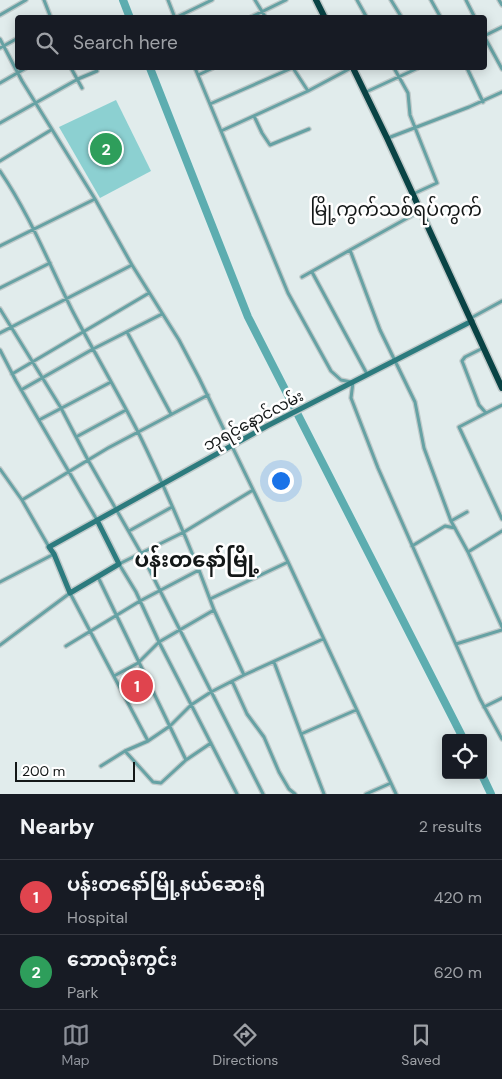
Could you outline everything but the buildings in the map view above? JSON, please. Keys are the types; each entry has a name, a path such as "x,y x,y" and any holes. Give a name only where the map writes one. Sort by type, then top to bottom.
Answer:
{"highway":[{"path":"316,0 324,15"},
{"path":"353,70 388,138 502,388"}],"street":[{"path":"0,15 26,0"},
{"path":"44,0 50,15"},
{"path":"168,0 174,15"},
{"path":"181,15 212,0"},
{"path":"255,0 265,15"},
{"path":"255,15 286,0"},
{"path":"358,0 366,15"},
{"path":"392,0 400,15"},
{"path":"431,0 439,15"},
{"path":"466,0 474,15"},
{"path":"499,0 502,5"},
{"path":"487,35 502,27"},
{"path":"0,39 2,47 15,67"},
{"path":"2,47 15,40"},
{"path":"487,40 502,69"},
{"path":"0,83 22,70"},
{"path":"72,70 82,88"},
{"path":"196,70 288,293 331,370 340,380 352,382 351,398 354,412 484,707 502,739"},
{"path":"198,75 209,70"},
{"path":"210,104 288,70"},
{"path":"294,70 308,91"},
{"path":"220,131 308,91 348,70"},
{"path":"395,70 408,93 410,116 437,183 413,194"},
{"path":"365,92 413,70"},
{"path":"468,70 482,102"},
{"path":"0,124 78,79 97,71"},
{"path":"18,72 35,103 95,199 132,265 179,340 208,395 396,794"},
{"path":"388,138 482,102 502,92"},
{"path":"254,116 270,145 309,129"},
{"path":"0,161 52,130"},
{"path":"0,171 12,188 83,332 138,432 184,532 214,610 244,675"},
{"path":"0,246 95,199"},
{"path":"302,278 421,211"},
{"path":"350,250 380,330 415,402 424,448 451,521 468,552 502,628 456,644"},
{"path":"0,288 50,263"},
{"path":"0,333 132,265"},
{"path":"312,272 368,375"},
{"path":"12,374 149,293"},
{"path":"472,320 502,301"},
{"path":"0,308 61,408 141,553 263,794"},
{"path":"21,390 93,349 162,314"},
{"name":"ဘုရင့်နောင်လမ်း","path":"49,547 267,426 472,320"},
{"path":"127,332 171,414"},
{"path":"484,348 465,357 462,361 479,405 486,413"},
{"path":"0,350 21,390 97,520 237,794"},
{"path":"39,420 111,382"},
{"path":"22,500 88,460 208,395"},
{"path":"502,405 459,427 502,520"},
{"path":"76,438 126,410"},
{"path":"0,469 22,500 54,554 70,593 148,741"},
{"path":"0,645 70,593 119,564 184,532 253,490"},
{"path":"128,531 172,507"},
{"path":"451,521 467,512"},
{"path":"412,546 445,526 456,528"},
{"path":"468,552 502,531"},
{"path":"0,582 54,554"},
{"path":"210,599 288,562"},
{"path":"66,646 140,601 199,570"},
{"path":"98,576 186,760"},
{"path":"114,676 138,663 159,642 214,610"},
{"path":"101,766 125,751 148,741 170,726 191,705 211,692 323,639"},
{"path":"274,662 324,794"},
{"path":"232,681 247,714 264,737 279,772 289,789 295,794"},
{"path":"484,707 502,698"},
{"path":"302,734 356,710"},
{"path":"125,751 153,782 161,783 186,760 211,743"},
{"path":"366,794 391,783"}],"shaded area":[{"path":"116,100 151,171 100,198 59,127"}],"waterway":[{"path":"123,0 129,15"},
{"path":"151,70 248,317 461,734"},
{"path":"484,779 491,794"}],"place":[{"name":"ဘောလုံးကွင်း","path":"106,149"},
{"name":"ပန်းတနော်မြို့နယ်ဆေးရုံ","path":"137,686"}],"district":[{"name":"မြို့ကွက်သစ်ရပ်ကွက်","path":"396,209"},
{"name":"ပန်းတနော်မြို့","path":"197,560"}]}
